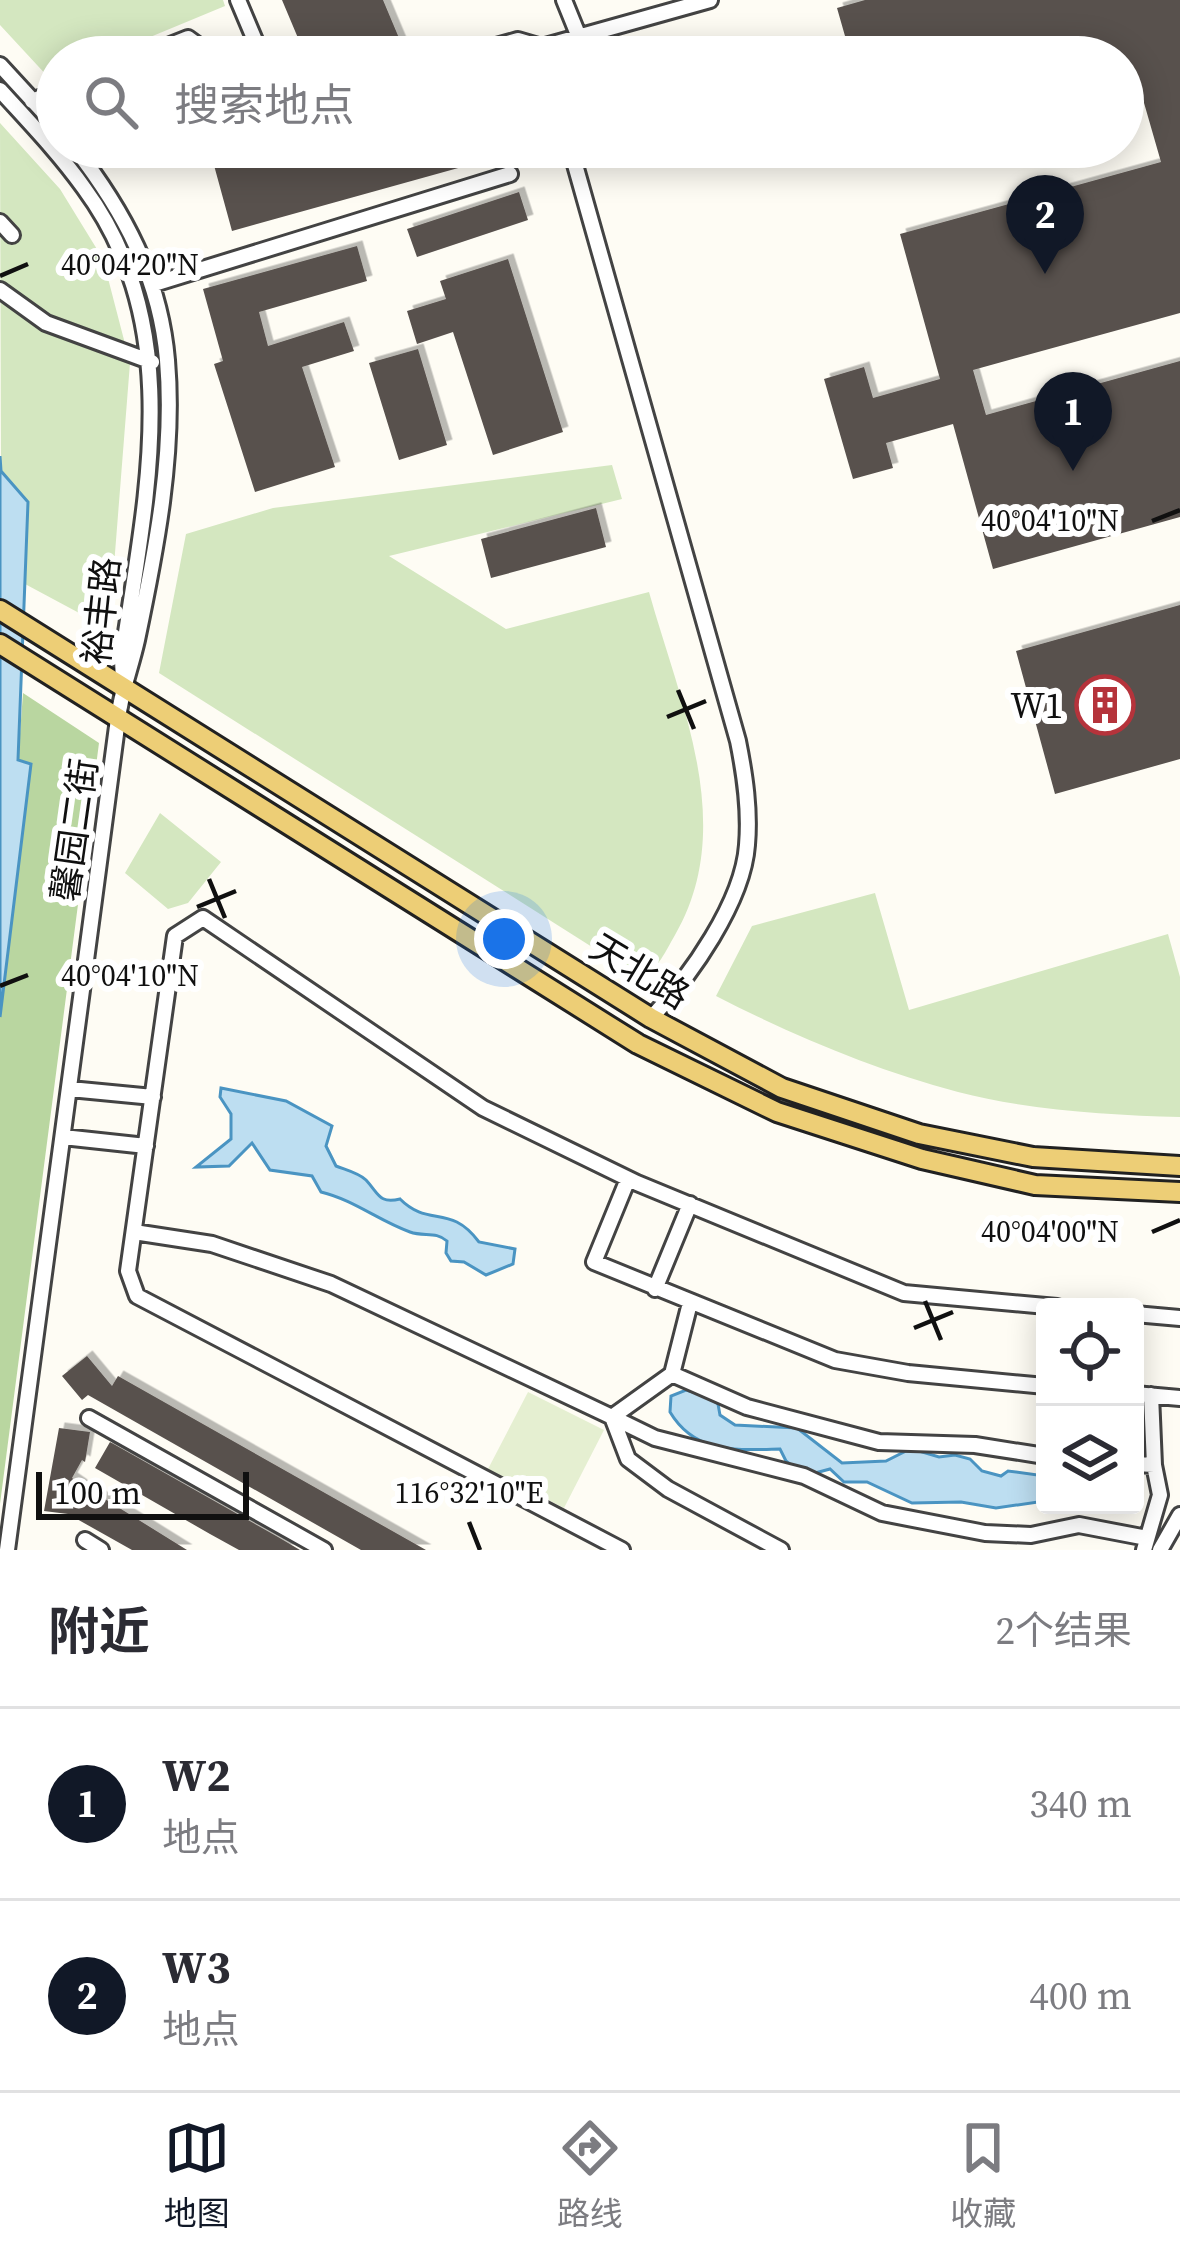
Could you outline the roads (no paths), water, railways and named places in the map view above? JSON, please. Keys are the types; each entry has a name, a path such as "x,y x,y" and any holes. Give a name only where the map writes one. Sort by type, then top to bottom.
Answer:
{"main road":[{"name":"天北路","path":"0,610 652,1018 782,1088 920,1134 1033,1157 1180,1166"},
{"name":"天北路","path":"0,644 638,1044 777,1112 922,1159 1035,1185 1180,1192"}],"street":[{"path":"238,0 253,36"},
{"path":"564,0 579,36"},
{"path":"583,36 710,0"},
{"path":"0,64 36,105"},
{"name":"裕丰路","path":"0,91 36,132"},
{"path":"32,101 36,99"},
{"name":"裕丰路","path":"67,168 111,231 142,309 152,362 147,481 122,659 123,688"},
{"name":"裕丰路","path":"89,168 128,224 154,284 168,362 164,486 152,571 123,688"},
{"path":"576,168 738,742 748,795 747,850 735,893 681,985 652,1018"},
{"path":"154,284 510,174"},
{"path":"0,222 12,236"},
{"path":"0,290 46,323 152,362"},
{"name":"馨园二街","path":"7,1550 123,688"},
{"path":"622,1550 137,1296 128,1271 175,936 202,918 483,1108 628,1179 904,1293 1036,1305"},
{"path":"70,1089 153,1096"},
{"path":"63,1137 146,1146"},
{"path":"628,1179 594,1262 835,1360 908,1373 1036,1384"},
{"path":"655,1289 690,1204"},
{"path":"134,1232 212,1244 331,1284 655,1438 804,1477 882,1513 985,1533 1030,1535 1079,1525 1145,1544 1160,1495 1144,1401"},
{"path":"612,1418 672,1374 691,1304"},
{"path":"1144,1315 1180,1318"},
{"path":"672,1374 747,1407 879,1442 975,1445 1036,1455"},
{"path":"1144,1395 1180,1398"},
{"path":"88,1418 324,1550"},
{"path":"612,1418 628,1459 668,1489 781,1550"},
{"path":"1144,1464 1154,1465"},
{"path":"1160,1550 1180,1515"},
{"path":"85,1540 101,1550"}],"water":[{"path":"0,456 1,471 28,502 18,760 31,764 0,1017"},
{"path":"221,1088 286,1101 332,1126 326,1146 336,1166 363,1178 383,1199 400,1199 420,1212 458,1223 479,1242 515,1249 513,1264 486,1275 464,1262 451,1261 443,1238 410,1232 321,1192 312,1176 270,1170 252,1143 229,1166 196,1167 231,1139 231,1114 220,1097"},
{"path":"686,1390 707,1396 718,1404 720,1415 735,1425 797,1428 842,1463 886,1461 906,1451 919,1451 970,1459 982,1471 1001,1476 1008,1471 1036,1475 1036,1502 996,1508 961,1502 912,1503 867,1482 844,1482 830,1469 804,1476 780,1449 718,1447 692,1436 670,1412 671,1396"}],"place":[{"name":"W3","path":"1045,274"},
{"name":"W2","path":"1073,471"},
{"name":"W1","path":"1105,705"}]}
